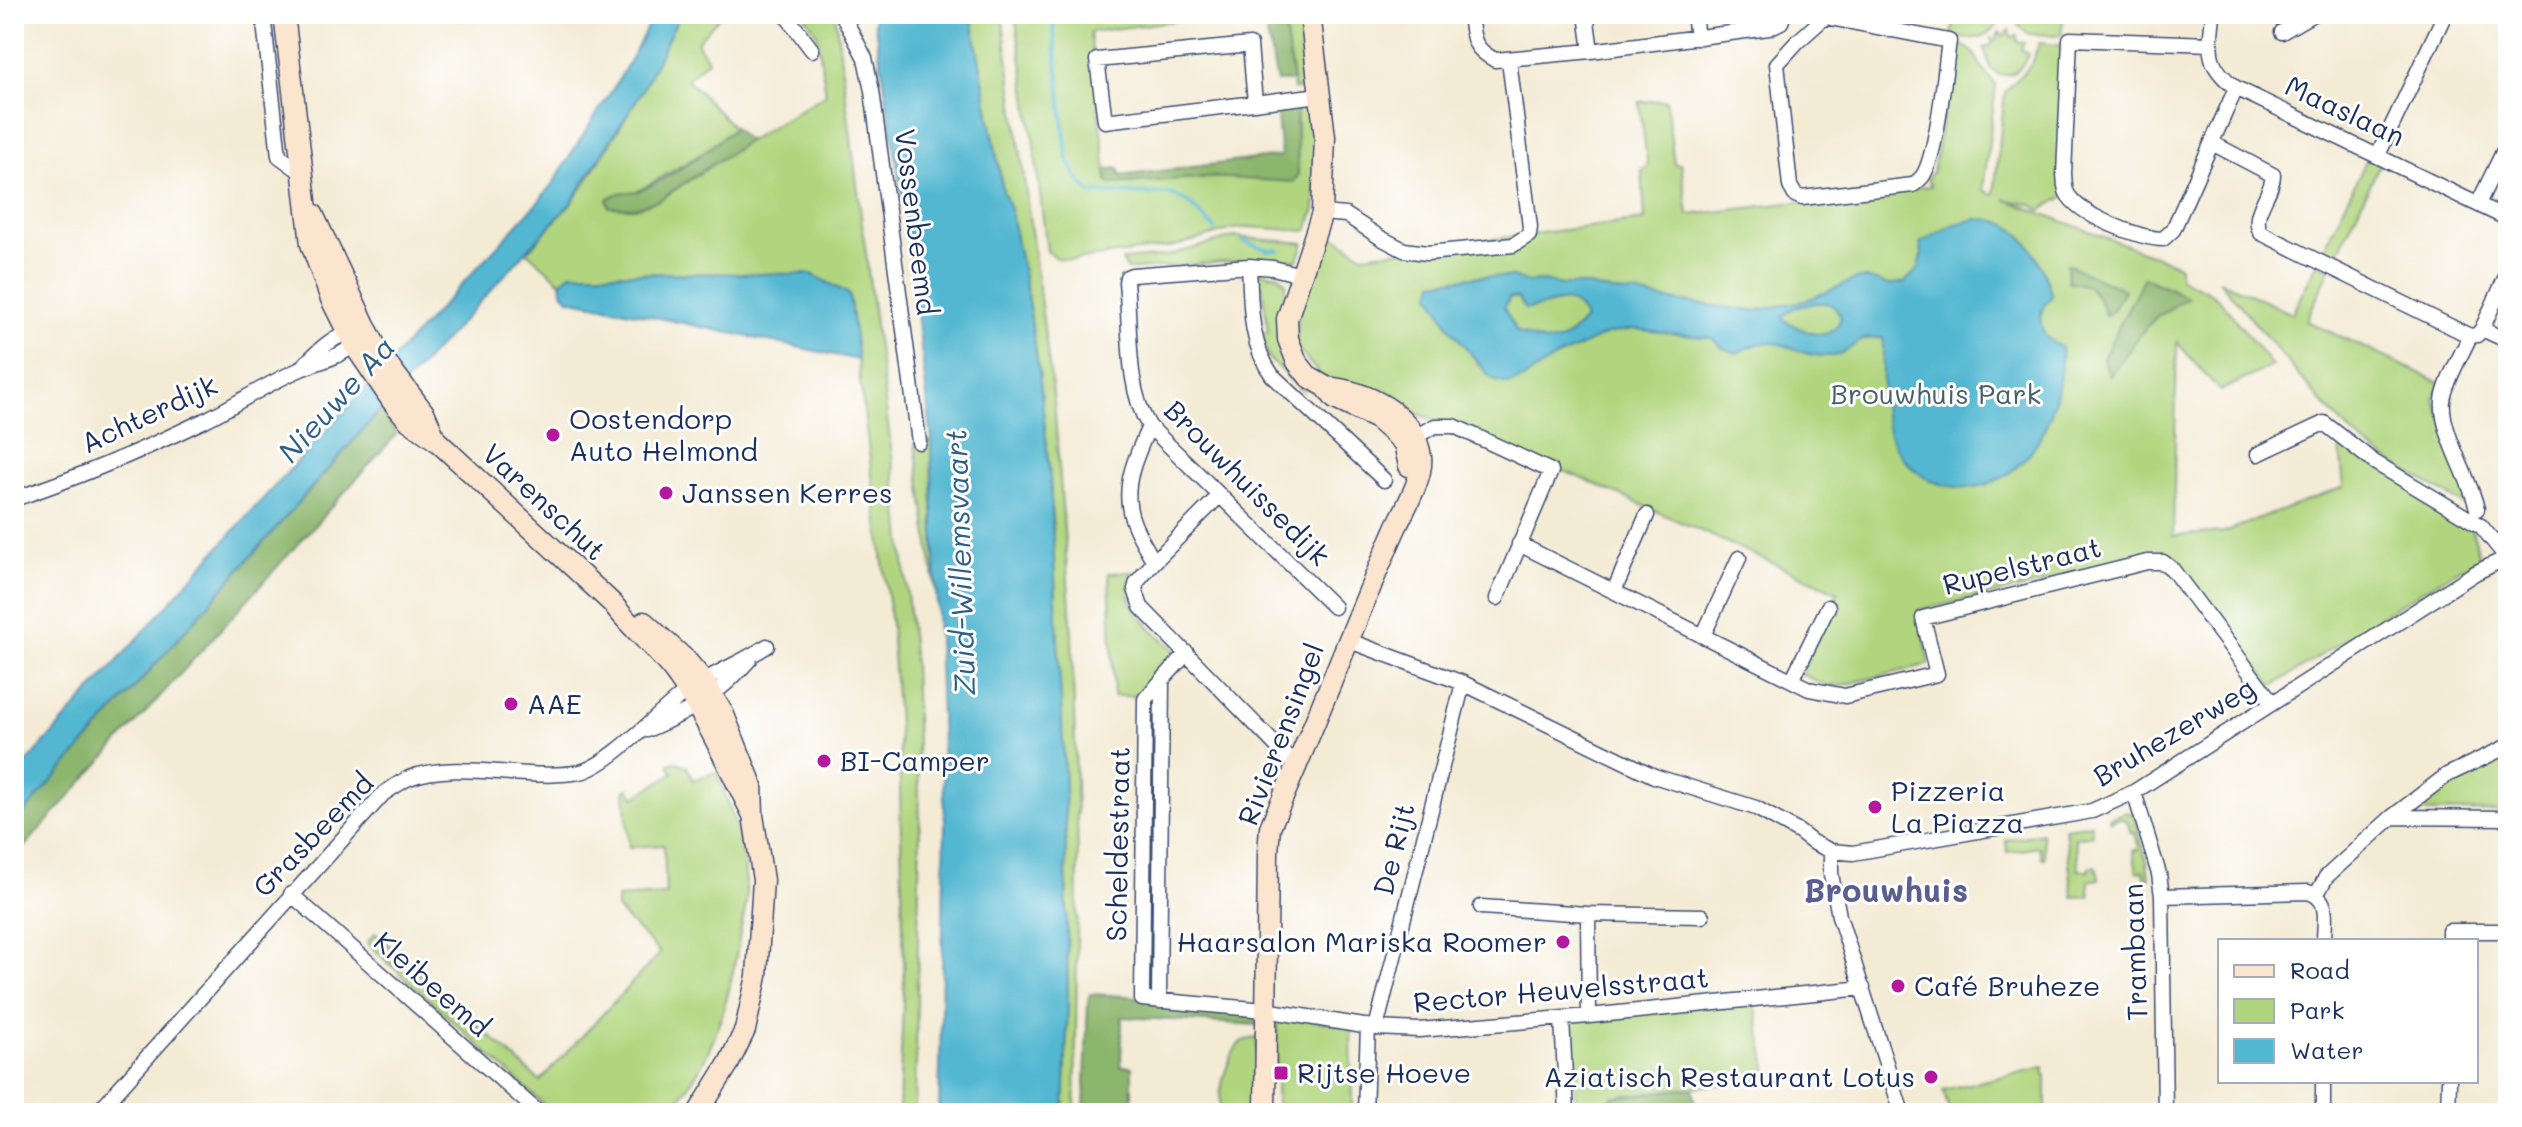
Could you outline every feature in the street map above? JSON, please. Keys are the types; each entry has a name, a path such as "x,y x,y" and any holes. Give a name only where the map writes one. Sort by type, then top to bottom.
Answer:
{"street":[{"name":"Varenschut","path":"263,14 279,156 301,172"},
{"name":"Varenschut","path":"284,14 311,244 335,311 398,394 409,421 437,441 613,604 630,626 700,694 753,815 763,880 757,976 745,1030 698,1113"},
{"path":"785,14 812,50"},
{"name":"Vossenbeemd","path":"842,14 865,58 872,91 919,442"},
{"path":"1310,14 1325,137 1322,213 1287,319 1288,339 1297,362 1309,377 1326,387 1342,389 1387,406 1410,439 1435,426 1454,426 1551,471 1497,598"},
{"path":"1470,14 1475,45 1495,60 1769,28 1783,18 1797,42"},
{"path":"1586,14 1591,51"},
{"path":"1694,14 1697,38"},
{"path":"1889,30 1892,14"},
{"name":"Maaslaan","path":"2213,14 2212,63 2221,76 2236,88 2508,219"},
{"path":"2282,32 2313,14"},
{"path":"2378,155 2445,14"},
{"path":"2493,14 2508,21"},
{"path":"1825,17 1949,41 1935,132 1922,178 1913,185 1802,198 1795,195 1790,186 1777,64 1797,42 1825,17"},
{"path":"2211,44 2070,39 2064,174 2069,197 2115,226 2149,239 2163,239 2173,230 2236,88"},
{"path":"1255,103 1250,45 1097,60 1105,121 1255,103 1320,95"},
{"path":"1322,213 1346,215 1404,250 1427,253 1513,245 1529,235 1523,160 1509,60"},
{"path":"2478,204 2508,142"},
{"path":"2212,143 2273,175 2273,186 2258,215 2257,226 2261,233 2476,333 2508,341"},
{"path":"1249,266 1254,337 1262,362 1384,480"},
{"name":"Brouwhuissedijk","path":"1301,275 1249,266 1127,277 1134,386 1140,411 1149,426 1334,607"},
{"path":"2477,509 2444,420 2443,400 2508,272"},
{"name":"Achterdijk","path":"14,499 52,486 202,421 301,368 322,346 356,336"},
{"path":"2258,454 2324,423 2374,462 2481,526 2508,558"},
{"path":"1149,426 1131,471 1128,504 1135,527 1154,562"},
{"name":"Rivierensingel","path":"1265,1113 1270,827 1347,640 1422,471 1410,439"},
{"path":"1220,495 1154,562 1135,589 1141,607 1297,767"},
{"path":"1614,591 1647,515"},
{"name":"Rupelstraat","path":"1519,544 1809,689 1845,696 1937,674 1923,618 2147,562 2163,562 2172,569 2272,702"},
{"path":"1703,636 1739,558"},
{"name":"Bruhezerweg","path":"1831,851 1853,853 1900,846 2092,811 2134,792 2475,573 2508,558"},
{"path":"1792,680 1828,607"},
{"path":"1347,640 1463,683 1654,776 1756,808 1831,851 1831,874 1839,916 1902,1113"},
{"path":"700,694 737,675 761,650"},
{"name":"Scheldestraat","path":"1187,653 1145,699 1142,999 1265,1010"},
{"name":"De Rijt","path":"1365,1113 1372,1027 1463,683"},
{"name":"Grasbeemd","path":"97,1113 383,794 409,778 444,772 583,772 639,733 664,709 700,694"},
{"path":"2317,894 2326,877 2392,817 2447,775 2508,746"},
{"name":"Trambaan","path":"2134,792 2159,874 2162,896 2165,1113"},
{"path":"2392,817 2508,818"},
{"name":"Kleibeemd","path":"291,894 539,1113"},
{"path":"2162,896 2317,894 2324,903 2324,939"},
{"path":"1481,907 1588,914 1702,916"},
{"path":"1588,914 1589,1016"},
{"path":"2449,939 2449,931 2508,931"},
{"path":"1856,967 1864,951"},
{"name":"Rector Heuvelsstraat","path":"1265,1010 1372,1027 1419,1030 1562,1019 1863,988"},
{"path":"1562,1019 1567,1113"},
{"path":"2323,1083 2323,1113"},
{"path":"2448,1113 2449,1083"}],"green space":[{"path":"680,14 722,14 697,42 708,60 687,79 734,128 711,148 638,191 659,200 826,94 817,34 804,14 835,14 899,510 914,665 920,821 915,1113 899,1113 904,975 899,738 891,625 849,294 812,274 571,273 561,282 527,252 586,183 642,91"},
{"path":"971,14 1002,14 1054,402 1072,633 1078,856 1075,1113 1064,1113 1068,1002 1065,785 1050,477 1026,288 1010,209 1003,191"},
{"path":"1015,14 1227,14 1090,32 1107,181 1111,184 1298,175 1296,102 1307,100 1309,104 1316,103 1315,209 1307,231 1249,227 1176,246 1072,260 1056,258 1047,251"},
{"path":"1263,14 1283,14 1293,81 1277,82"},
{"path":"1283,14 1303,14 1311,84 1294,90"},
{"path":"1956,14 2006,14 1989,33 1969,39 1951,37"},
{"path":"2019,14 2064,14 2061,35 2029,34 2018,25"},
{"path":"2009,30 2011,37 2017,36 2017,42 2024,43 2021,49 2028,54 2018,70 2000,75 1991,69 1984,48 1993,44 1991,38 1997,39 1999,32 2004,36"},
{"name":"Brouwhuis Park","path":"2039,43 2065,46 2065,196 2041,210 2004,199 2179,265 2179,278 2220,300 2272,366 2220,391 2177,342 2173,536 2224,532 2344,487 2339,439 2471,525 2480,558 2418,593 2273,686 2172,556 1918,610 1930,664 1828,686 1801,674 1838,592 1579,477 1321,376 1296,347 1299,306 1328,232 1363,255 1645,220 1642,170 1648,167 1639,102 1666,100 1674,164 1681,164 1688,215 1931,186 1927,179 1933,171 1956,44 1961,45 1972,52 1996,85 1983,190 1994,195 2005,92 2032,64"},
{"path":"1296,102 1298,175 1294,182 1210,177 1111,184 1107,180 1106,170 1119,168 1120,176 1281,156 1276,105"},
{"path":"734,128 748,141 659,200 635,208 609,207 607,199 655,183"},
{"path":"2368,157 2380,163 2335,259 2322,252"},
{"path":"1234,237 1304,243 1298,260 1250,260 1127,270 1122,260 1166,256"},
{"path":"2317,263 2330,269 2306,321 2441,383 2434,398 2479,513 2363,443 2310,389 2219,280 2292,314"},
{"path":"2067,264 2124,290 2113,310 2105,316 2101,302 2093,292 2082,285 2068,282"},
{"path":"1259,272 1279,275 1286,283 1279,339 1284,358 1303,391 1269,359 1258,334 1268,332 1262,285 1253,285"},
{"path":"2144,277 2188,297 2146,327 2110,376 2103,358"},
{"path":"381,410 397,434 14,858 14,824"},
{"path":"932,441 931,452 936,594 915,444"},
{"path":"1133,572 1128,583 1134,606 1151,628 1179,654 1140,696 1114,696 1109,573"},
{"path":"2508,753 2508,811 2415,812 2436,796"},
{"path":"676,762 687,766 693,780 716,772 733,819 745,869 745,910 718,1029 698,1072 668,1113 553,1113 367,943 375,933 540,1081 660,953 617,909 617,898 666,895 664,845 629,847 625,790 629,789 635,797 673,773 669,764"},
{"path":"2126,812 2134,815 2149,878 2145,878 2144,871 2137,872 2133,851 2139,849 2135,833 2131,833 2127,821 2120,818 2110,822 2109,818"},
{"path":"2091,824 2092,835 2075,838 2079,870 2096,866 2099,879 2088,881 2090,896 2073,897 2065,828"},
{"path":"2042,833 2045,858 2042,858 2039,847 2007,852 2006,840"},
{"path":"1090,994 1139,997 1258,1013 1257,1025 1122,1017 1121,1066 1132,1067 1132,1113 1084,1113"},
{"path":"1754,999 1769,1079 1611,1097 1612,1113 1577,1113 1569,1018"},
{"path":"1277,1014 1351,1027 1352,1113 1276,1113"},
{"path":"1257,1038 1256,1113 1206,1113 1208,1109 1220,1107 1225,1074 1239,1044"},
{"path":"2044,1067 2046,1113 1950,1113 1943,1090"},
{"path":"1693,1088 1696,1112 1612,1113 1611,1097"}],"water":[{"path":"653,14 680,14 642,91 571,203 374,417 14,824 14,777 247,516 541,199 620,78"},
{"name":"Zuid-Willemsvaart","path":"873,14 971,14 1003,191 1010,208 1026,288 1050,477 1065,785 1068,1002 1064,1113 939,1113 945,824 932,441 906,218"},
{"path":"1976,219 1991,220 2007,225 2025,240 2039,261 2052,296 2041,317 2043,331 2061,347 2055,402 2031,452 2012,470 1990,483 1964,487 1935,482 1921,474 1908,463 1893,442 1883,399 1883,338 1864,339 1841,354 1832,356 1813,355 1774,343 1752,346 1737,353 1723,348 1711,338 1633,329 1607,334 1509,384 1488,375 1450,328 1431,294 1434,282 1481,276 1513,277 1526,282 1585,285 1613,292 1754,311 1807,300 1854,280 1866,278 1888,285 1905,282 1919,268 1922,254 1920,243 1952,225","holes":["1510,297 1518,298 1525,309 1558,302 1573,304 1585,319 1561,340 1537,340 1516,331 1504,308","1816,303 1832,305 1841,317 1831,332 1816,334 1784,320 1783,316 1794,308"]},
{"path":"571,273 812,274 849,294 858,360 569,299 562,291 561,282"}],"waterway":[{"path":"1052,14 1067,157 1077,178 1091,193 1171,194 1189,203 1215,229"},
{"path":"1243,241 1269,250 1279,250"}],"place":[{"name":"Oostendorp Auto Helmond","path":"553,435"},
{"name":"Janssen Kerres","path":"666,493"},
{"name":"AAE","path":"511,704"},
{"name":"BI-Camper","path":"824,761"},
{"name":"Pizzeria La Piazza","path":"1875,807"},
{"name":"Haarsalon Mariska Roomer","path":"1563,942"},
{"name":"Café Bruheze","path":"1898,986"},
{"name":"Rijtse Hoeve","path":"1281,1073"},
{"name":"Aziatisch Restaurant Lotus","path":"1931,1077"}],"district":[{"name":"Brouwhuis","path":"1886,891"}],"water label":[{"name":"Nieuwe Aa","path":"337,400"}]}
